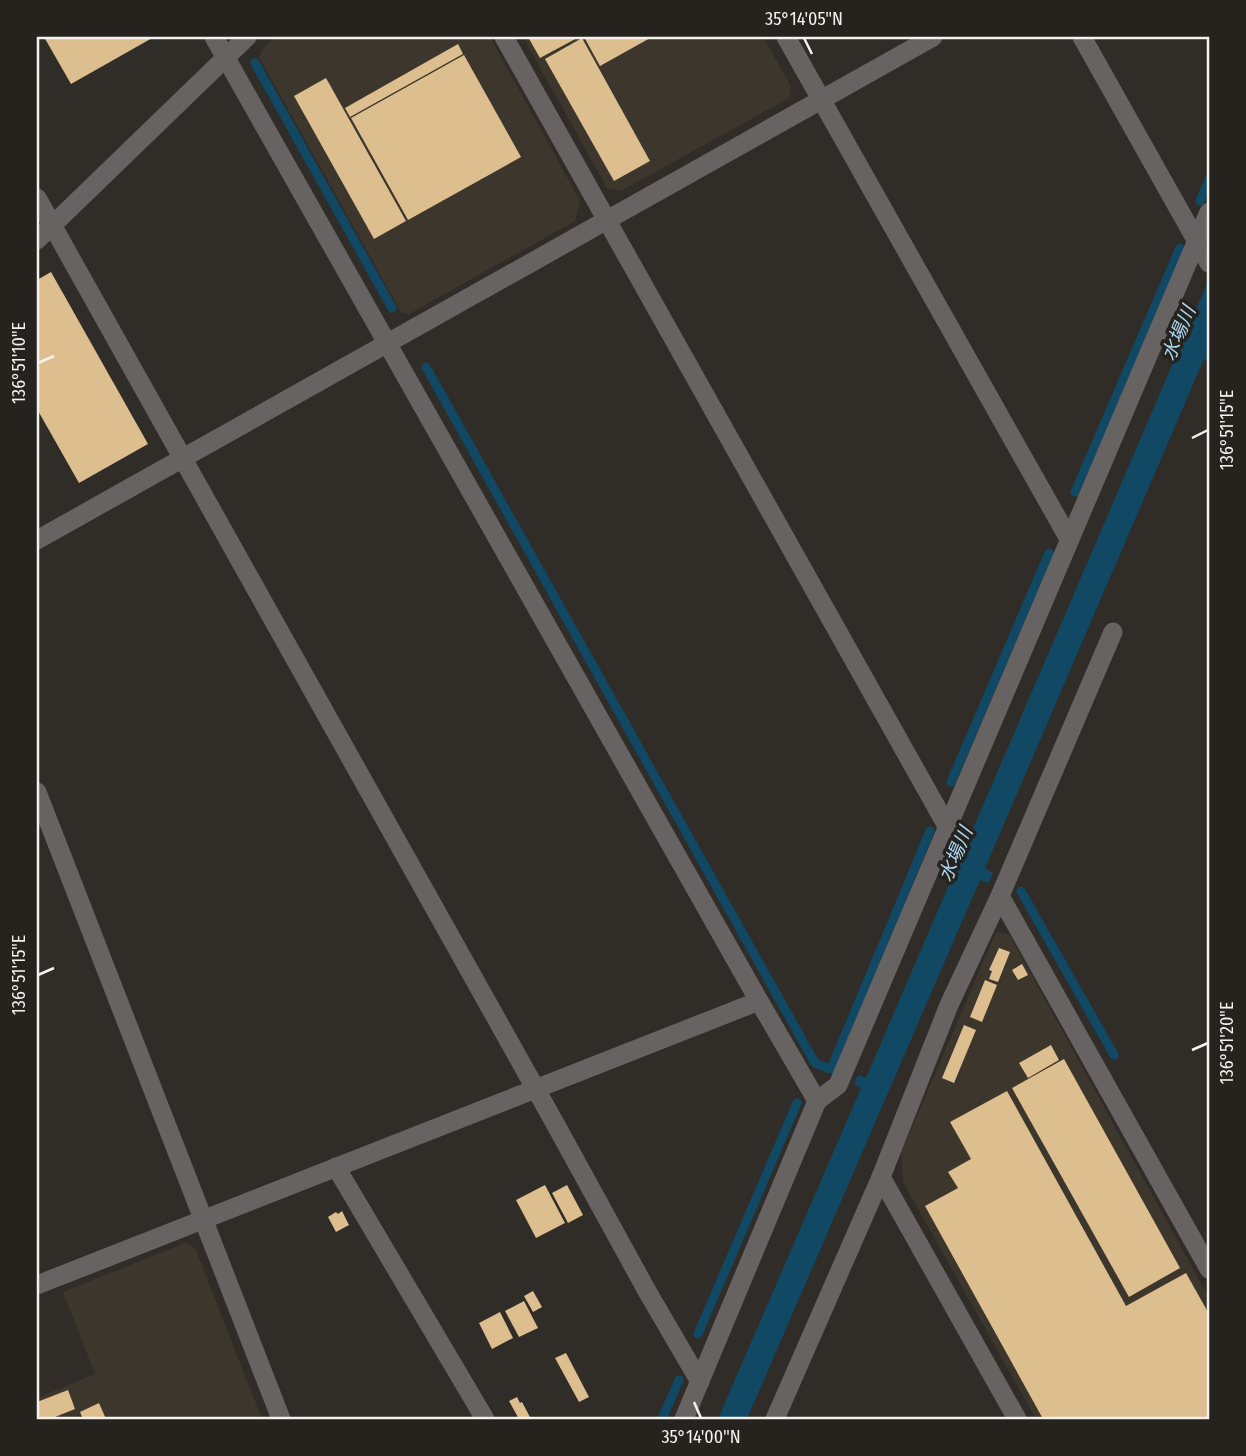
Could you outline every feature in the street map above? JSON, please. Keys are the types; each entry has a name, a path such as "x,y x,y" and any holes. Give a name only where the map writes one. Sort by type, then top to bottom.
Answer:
{"street":[{"path":"214,37 817,1101"},
{"path":"37,240 247,37"},
{"path":"504,37 947,826"},
{"path":"786,37 1069,539"},
{"path":"37,540 933,37"},
{"path":"1082,37 1204,254"},
{"path":"37,198 700,1382"},
{"path":"684,1419 817,1101 838,1085 1069,539 1204,254 1209,212"},
{"path":"775,1419 881,1177 949,1005 1000,896 1113,632"},
{"path":"37,792 281,1419"},
{"path":"1000,896 1209,1269"},
{"path":"37,1285 758,1001"},
{"path":"336,1167 485,1419"},
{"path":"881,1177 1017,1419"}],"shaded area":[{"path":"275,37 490,37 580,201 575,221 409,314 401,312 259,57 264,47"},
{"path":"523,37 763,37 791,86 789,98 621,191 607,188"},
{"path":"996,932 1009,934 1209,1298 1209,1419 1036,1419 903,1182 901,1153"},
{"path":"185,1243 195,1248 262,1419 37,1419 37,1398 95,1374 63,1292"}],"water":[{"path":"1209,279 1209,360 1204,359 985,868 993,873 989,883 980,880 747,1419 718,1419 861,1088 854,1084 858,1075 866,1078"}],"building":[{"path":"44,37 154,37 71,84"},
{"path":"528,37 579,37 540,58"},
{"path":"584,37 652,37 600,66"},
{"path":"582,38 650,161 614,181 545,59"},
{"path":"458,44 463,54 350,117 345,108"},
{"path":"464,55 521,157 408,220 351,118"},
{"path":"326,78 406,221 374,239 294,96"},
{"path":"51,272 148,444 79,483 37,409 37,280"},
{"path":"999,948 1010,952 998,982 989,979 992,971 989,970"},
{"path":"1022,964 1028,975 1018,980 1012,970"},
{"path":"985,980 997,985 982,1022 970,1017"},
{"path":"964,1025 976,1030 954,1083 942,1078"},
{"path":"1051,1045 1059,1060 1028,1078 1019,1063"},
{"path":"1064,1059 1180,1268 1129,1297 1012,1088"},
{"path":"1007,1091 1126,1306 1186,1273 1209,1314 1209,1419 1043,1419 925,1206 958,1188 948,1172 971,1159 950,1122"},
{"path":"545,1185 565,1223 536,1238 516,1200"},
{"path":"567,1185 583,1215 568,1223 552,1193"},
{"path":"342,1211 349,1225 336,1232 328,1217"},
{"path":"533,1291 542,1307 533,1312 524,1296"},
{"path":"524,1301 538,1328 519,1337 505,1311"},
{"path":"500,1312 513,1338 492,1349 479,1323"},
{"path":"566,1353 589,1397 579,1402 555,1358"},
{"path":"68,1390 75,1409 50,1419 40,1419 37,1402"},
{"path":"517,1397 531,1419 519,1419 509,1401"},
{"path":"99,1403 106,1419 83,1419 80,1412"}],"waterway":[{"path":"255,63 392,308"},
{"path":"1200,201 1209,180"},
{"path":"1075,492 1180,248"},
{"path":"426,367 815,1063 827,1068"},
{"path":"951,782 1049,553"},
{"path":"831,1069 930,831"},
{"path":"1021,891 1114,1055"},
{"path":"698,1334 797,1103"},
{"path":"662,1419 679,1380"}],"water label":[{"name":"水場川","path":"1178,333"},
{"name":"水場川","path":"955,854"}]}
